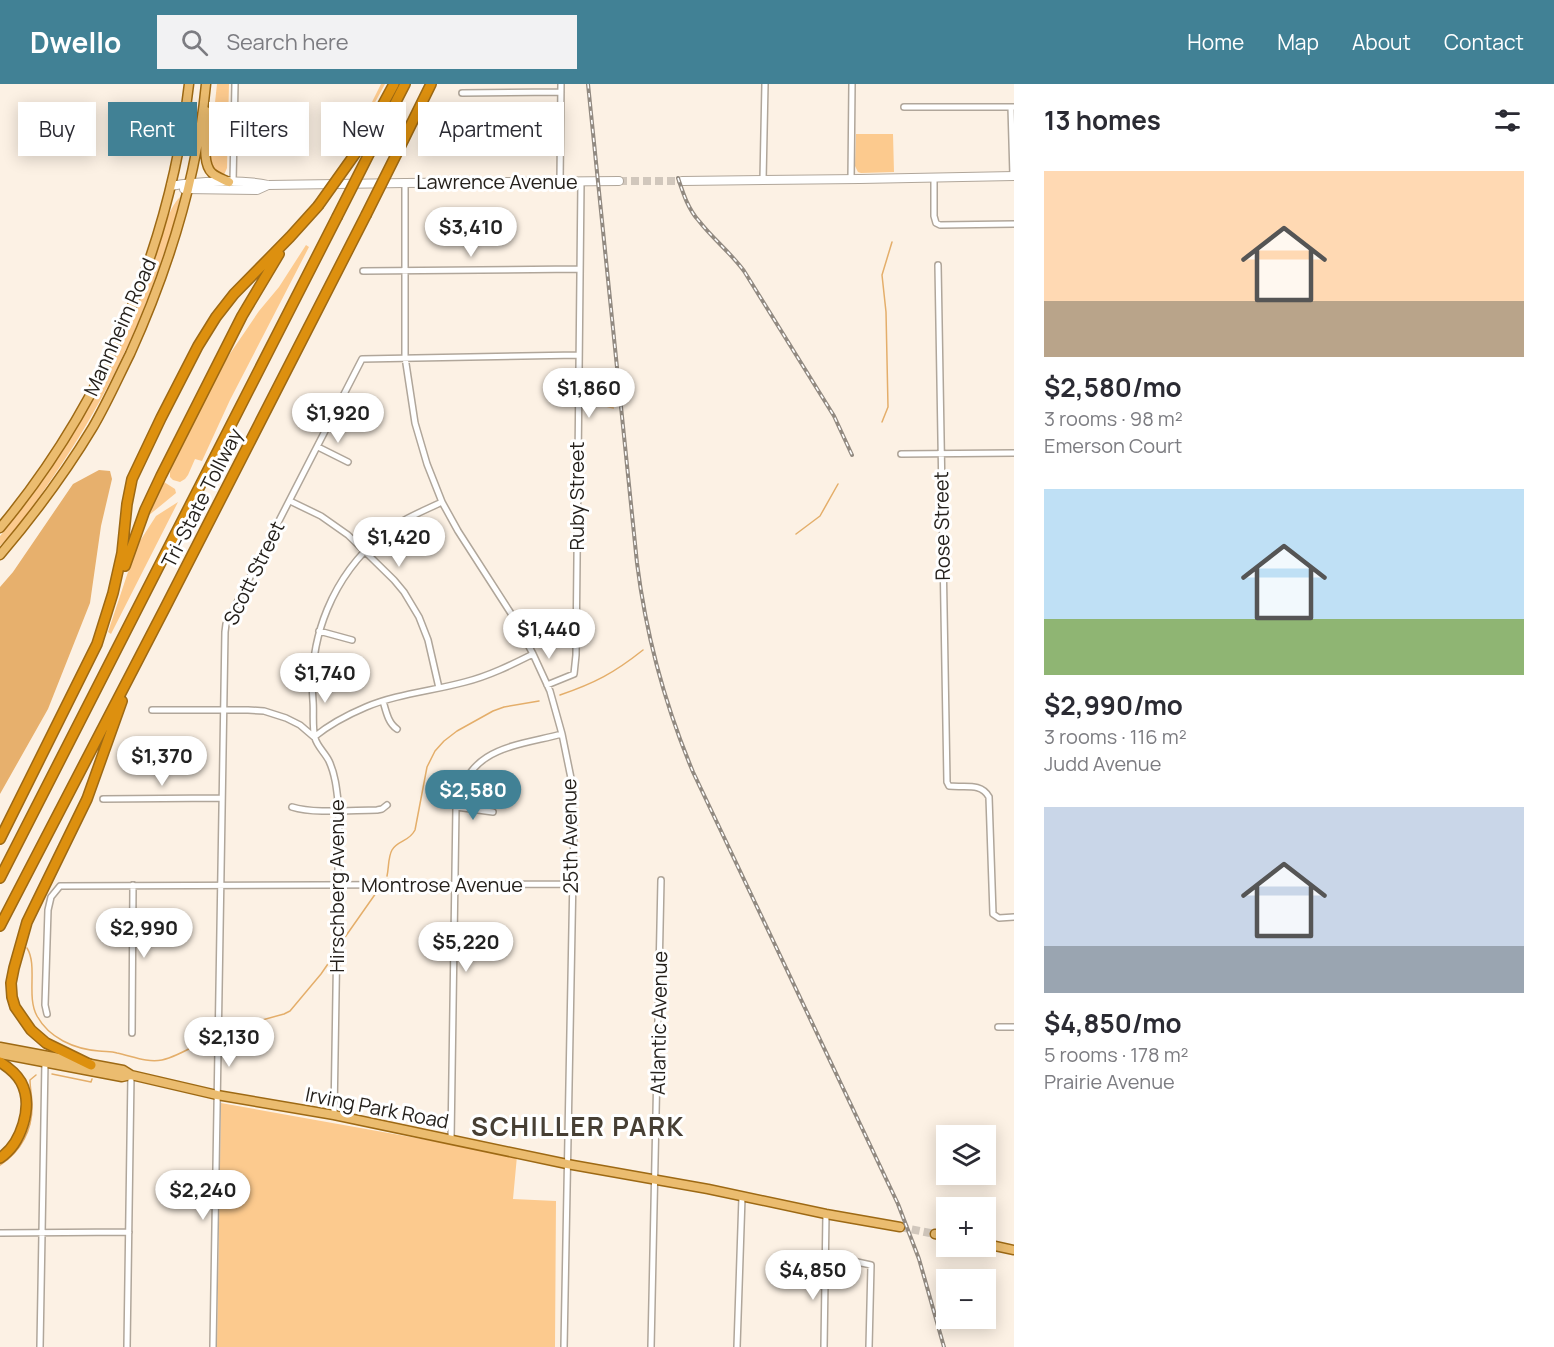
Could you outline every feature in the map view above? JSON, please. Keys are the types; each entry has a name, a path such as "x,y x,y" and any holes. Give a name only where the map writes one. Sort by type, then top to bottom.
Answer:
{"highway":[{"path":"101,633 122,553 127,504 134,475 198,346 234,294 318,206 360,147 394,84"},
{"name":"Tri-State Tollway","path":"0,878 405,84"},
{"name":"Tri-State Tollway","path":"0,926 165,609 431,84"},
{"path":"0,839 108,622 132,545 161,476 242,316 290,237"},
{"path":"91,1065 46,1043 25,1024 15,1007 11,983 30,916 87,799 132,671"},
{"path":"0,830 10,819"},
{"path":"0,1062 21,1082 26,1106 20,1134 12,1147 0,1158"}],"main road":[{"name":"Mannheim Road","path":"0,528 58,448 86,402 113,350 141,285 171,186 189,84"},
{"name":"Mannheim Road","path":"0,555 37,509 93,427 115,385 156,294 189,186 206,84"},
{"path":"205,98 207,123 204,152 207,167 212,173 231,182"},
{"path":"682,181 1013,176"},
{"name":"Lawrence Avenue","path":"189,186 231,182 256,182 268,185 619,181"},
{"name":"Lawrence Avenue","path":"171,186 257,190 268,185"},
{"name":"Irving Park Road","path":"0,1047 123,1070 130,1075 217,1095 334,1115 567,1164 900,1227"},
{"name":"Irving Park Road","path":"0,1054 122,1077 130,1075"},
{"path":"996,1246 1014,1250"}],"street":[{"path":"231,182 235,84"},
{"path":"560,182 561,84"},
{"path":"763,180 765,84"},
{"path":"851,180 852,84"},
{"path":"462,93 561,92"},
{"path":"904,108 1012,107 1013,176"},
{"path":"934,178 936,223 940,225 1014,224"},
{"name":"Ruby Street","path":"547,685 574,674 576,654 581,182"},
{"name":"25th Avenue","path":"405,183 405,357 415,423 427,464 442,502 464,541 512,615 547,685 562,734 572,783 574,822 564,1347"},
{"name":"Rose Street","path":"938,265 947,782 949,786 978,787 986,790 989,797 993,915 999,918 1014,917"},
{"path":"363,271 580,269"},
{"path":"405,357 578,355"},
{"name":"Scott Street","path":"213,1347 226,624 363,359 405,357"},
{"path":"318,447 348,462"},
{"path":"901,454 1014,453"},
{"path":"290,501 333,524 394,580 412,604 428,640 439,688"},
{"name":"Hirschberg Avenue","path":"334,1115 339,810 337,786 329,761 314,736 312,672 319,630 337,588 365,551 384,534 408,518 442,502"},
{"path":"319,630 352,640"},
{"path":"152,710 248,710 274,714 300,725 314,736 367,706 486,676 533,654"},
{"path":"383,701 389,720 398,729"},
{"path":"451,1140 458,795 468,775 486,757 502,749 562,734"},
{"path":"103,799 222,798"},
{"path":"292,807 377,810 387,805"},
{"path":"456,807 493,812"},
{"name":"Atlantic Avenue","path":"651,1347 661,880"},
{"name":"Montrose Avenue","path":"47,1014 45,1005 48,910 51,897 60,886 572,884"},
{"path":"132,1033 134,885"},
{"path":"998,1027 1014,1027"},
{"path":"40,1347 45,1062"},
{"path":"127,1347 130,1075"},
{"path":"737,1347 742,1197"},
{"path":"824,1347 826,1214"},
{"path":"0,1233 129,1232"},
{"path":"825,1255 871,1265 869,1347"}],"shaded area":[{"path":"217,84 229,84 229,102 215,102"},
{"path":"381,84 385,84 375,102 372,102"},
{"path":"856,134 893,134 894,172 858,172 855,166"},
{"path":"209,156 227,156 224,175 214,171"},
{"path":"180,197 171,232 149,294 127,348 101,400 36,502 0,546 0,536 52,467 83,418 111,366 152,268 167,220"},
{"path":"306,245 309,247 230,400 202,461 195,459 185,479 180,482 173,480 170,477 173,462 171,461 225,361 259,311 279,287"},
{"path":"591,383 610,385 614,409 588,402"},
{"path":"99,470 110,471 112,479 101,526 90,603 48,709 0,794 0,587 13,572 73,484"},
{"path":"164,482 175,489 176,493 148,516"},
{"path":"178,502 111,634 108,632 140,541 156,516"},
{"path":"221,1103 517,1156 513,1199 556,1201 555,1347 217,1347"}],"waterway":[{"path":"882,422 888,407 886,312 882,275 892,242"},
{"path":"796,534 820,516 838,484"},
{"path":"560,695 604,677 643,650"},
{"path":"387,876 392,850 397,844 410,837 415,830 427,767 435,751 457,731 493,711 539,701"},
{"path":"343,940 376,893"},
{"path":"27,948 32,963 32,999 37,1016 48,1030 63,1041 80,1048 156,1061 176,1055 217,1034"},
{"path":"221,1032 290,1011 332,958"},
{"path":"52,1074 91,1082 92,1079"},
{"path":"0,1165 20,1147 28,1131 32,1113 30,1080 36,1075"}],"tunnel":[{"path":"619,181 682,181"},
{"path":"900,1227 935,1234"}],"railway":[{"path":"588,84 637,563 651,643 665,695 693,772 898,1204 919,1259 944,1347"},
{"path":"678,178 686,201 695,216 744,271 834,416 852,455"}],"district":[{"name":"SCHILLER PARK","path":"578,1127"}]}
